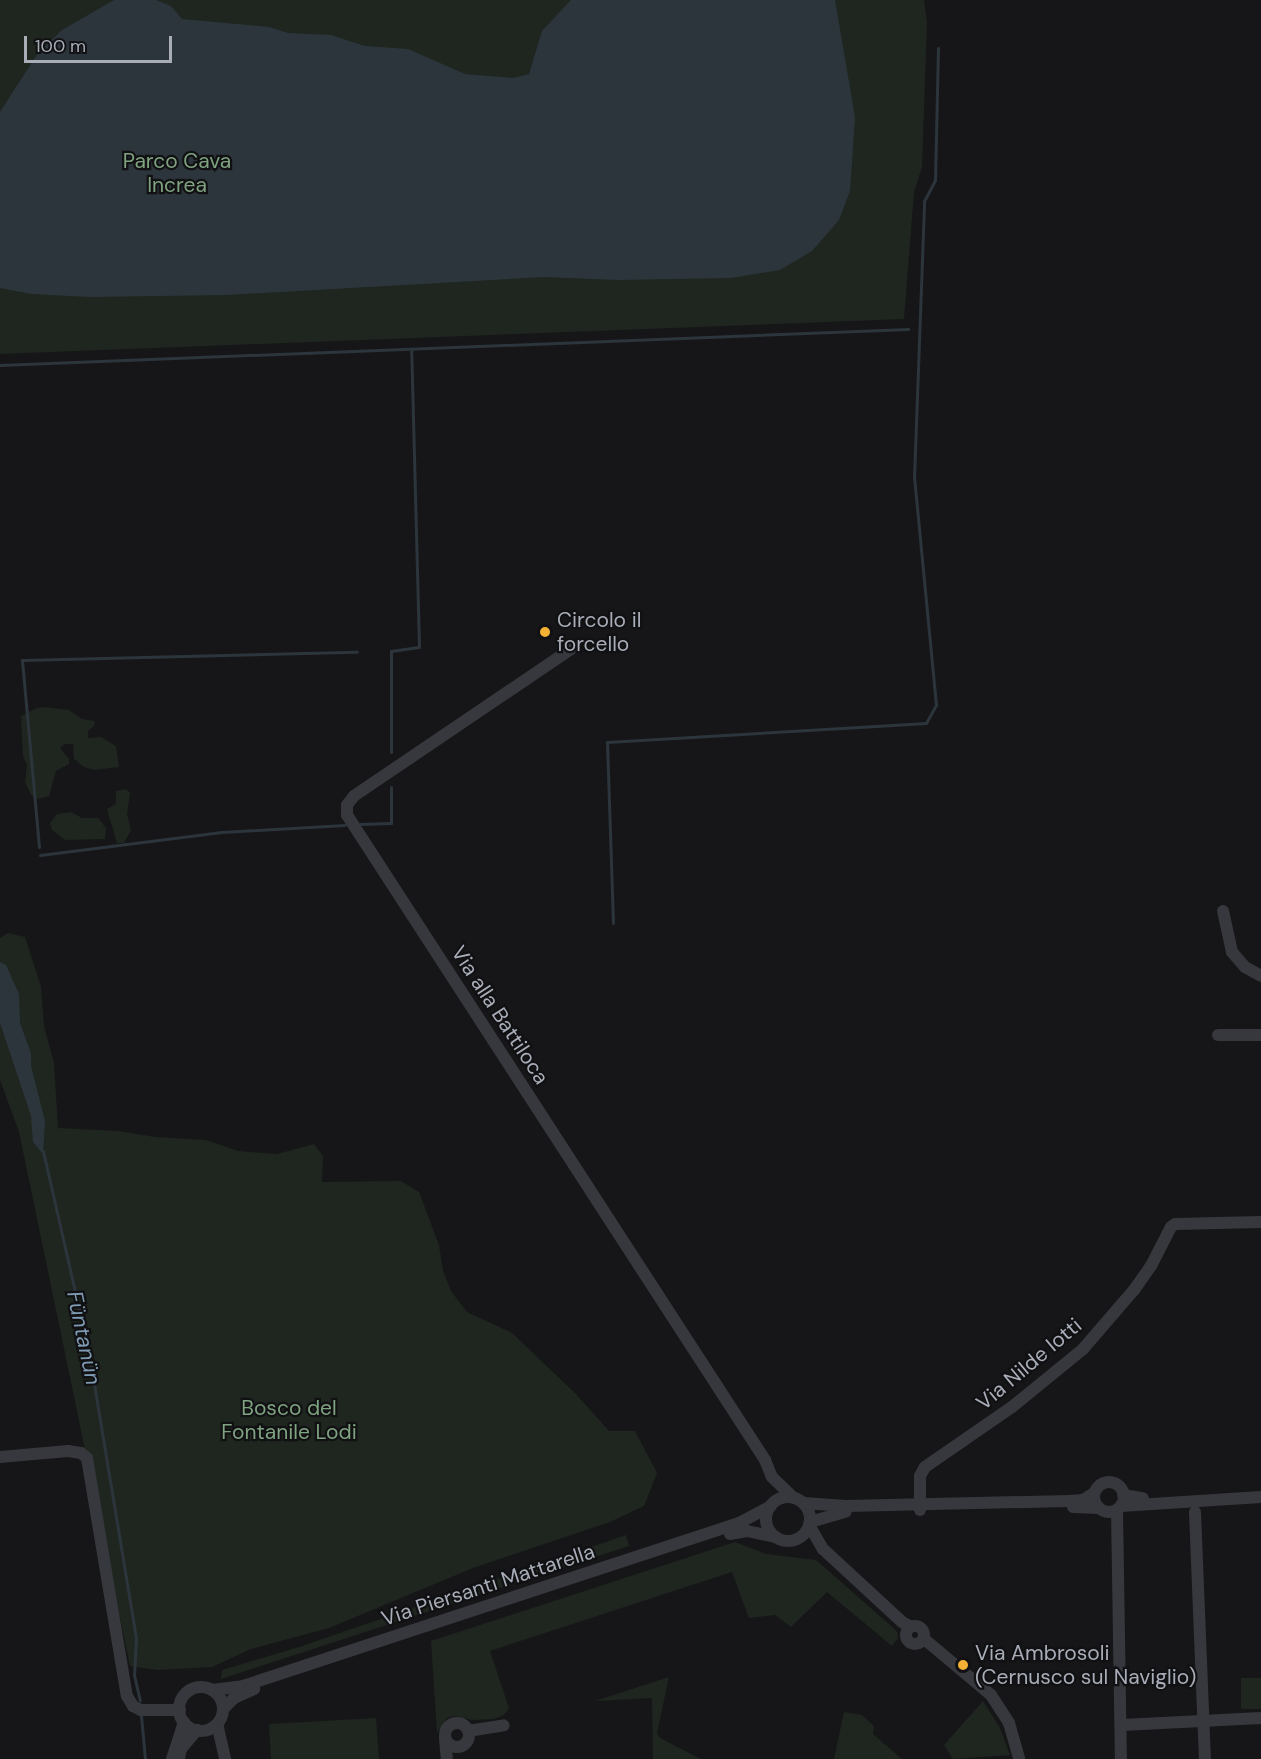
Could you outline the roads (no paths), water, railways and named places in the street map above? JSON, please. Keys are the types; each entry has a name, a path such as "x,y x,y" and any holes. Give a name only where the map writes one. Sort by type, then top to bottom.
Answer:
{"street":[{"name":"Via alla Battiloca","path":"571,649 354,796 346,811 349,819 752,1440 772,1477 798,1501"},
{"path":"1223,911 1232,952 1245,967 1261,976"},
{"path":"1218,1035 1261,1035"},
{"name":"Via Nilde Iotti","path":"920,1508 920,1479 925,1467 999,1416 1075,1357 1134,1290 1150,1266 1167,1231 1175,1224 1261,1222"},
{"path":"0,1457 68,1451 81,1453 87,1458 127,1696 133,1706 141,1710 182,1716 197,1730"},
{"name":"Via alla Battiloca","path":"772,1477 772,1505"},
{"path":"809,1523 842,1512 1077,1501 1094,1493 1102,1484 1108,1482 1118,1485 1113,1506 1122,1725 1119,1732 1121,1759"},
{"path":"1094,1493 1095,1502 1113,1506 1142,1498 1261,1491"},
{"path":"823,1549 776,1537 767,1523 772,1505 781,1499 842,1506 920,1508 1113,1506 1261,1497"},
{"path":"794,1540 804,1534 809,1523 809,1512 798,1501"},
{"name":"Via Piersanti Mattarella","path":"212,1690 243,1686 739,1523 772,1505"},
{"path":"1195,1512 1205,1759"},
{"path":"809,1523 823,1549 906,1627 921,1628 924,1642 982,1685 1009,1723 1019,1759"},
{"name":"Via Piersanti Mattarella","path":"223,1709 245,1692 734,1532 747,1531 776,1537"},
{"path":"172,1759 182,1716 183,1697 193,1689 212,1690 220,1698 223,1709 215,1726"},
{"path":"1122,1725 1261,1718"},
{"path":"447,1759 445,1731 453,1723 460,1723 468,1731"},
{"path":"468,1731 504,1725"},
{"path":"179,1759 181,1749 197,1730 215,1726"},
{"path":"215,1726 218,1728 225,1759"},
{"path":"447,1759 456,1747 466,1742 468,1731"},
{"path":"445,1738 449,1744 456,1747"}],"waterway":[{"path":"613,923 607,742 926,723 936,705 914,478 924,201 935,180 938,48"},
{"path":"0,365 908,329"},
{"path":"391,752 391,651 419,647 411,350"},
{"path":"39,847 22,660 357,652"},
{"path":"360,824 391,823 391,787"},
{"path":"40,855 222,832 345,825"},
{"name":"Füntanün","path":"43,1151 89,1354 136,1638 134,1675 140,1700"},
{"path":"141,1716 145,1759"}],"place":[{"name":"Circolo il forcello","path":"545,632"},
{"name":"Via Ambrosoli (Cernusco sul Naviglio)","path":"963,1665"}],"park label":[{"name":"Parco Cava Increa","path":"177,173"},
{"name":"Bosco del Fontanile Lodi","path":"289,1420"}]}
